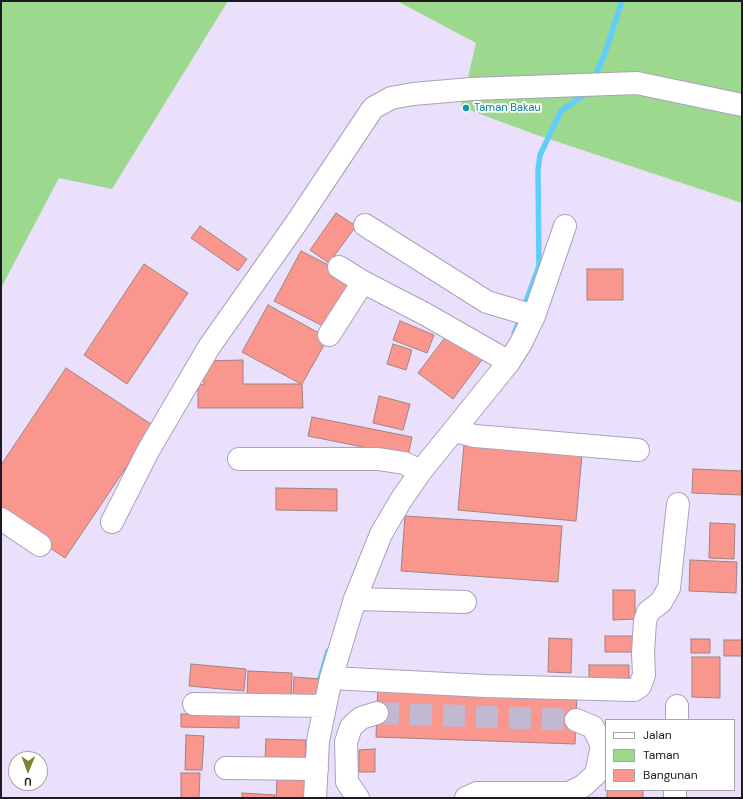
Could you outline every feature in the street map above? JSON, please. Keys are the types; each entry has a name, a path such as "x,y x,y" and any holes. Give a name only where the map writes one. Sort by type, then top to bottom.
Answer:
{"street":[{"path":"112,522 148,452 209,347 297,222 373,108 391,98 413,94 636,83 742,105"},
{"path":"365,225 487,302 534,316"},
{"path":"315,798 318,741 331,678 355,599 381,534 395,509 421,471 455,431 509,362 521,343 534,316 566,226"},
{"path":"338,267 509,362"},
{"path":"329,335 363,282"},
{"path":"455,431 476,436 638,450"},
{"path":"239,459 378,459 404,464 421,471"},
{"path":"331,678 485,686 634,690 640,686 644,675 643,653 645,621 648,612 661,602 669,588 678,504"},
{"path":"1,519 40,545"},
{"path":"355,599 465,602"},
{"path":"194,704 325,706"},
{"path":"358,798 347,782 346,742 350,727 361,718 377,713"},
{"path":"466,798 477,793 570,795 583,786 596,774 602,746 593,727 576,720"},
{"path":"226,768 317,769"}],"green space":[{"path":"1,1 228,1 112,189 59,178 1,288"},
{"path":"397,1 742,1 742,203 537,135 461,107 476,43"}],"building":[{"path":"336,213 356,226 329,263 310,250"},
{"path":"200,226 247,259 238,271 191,238"},
{"path":"301,251 352,277 325,327 274,301"},
{"path":"144,264 188,293 127,384 84,355"},
{"path":"587,269 623,269 623,300 587,300"},
{"path":"268,305 328,338 302,384 303,408 198,408 198,384 204,385 203,361 243,360 243,384 301,384 242,352"},
{"path":"400,321 434,335 427,353 393,340"},
{"path":"450,331 484,357 453,399 418,373"},
{"path":"393,344 412,350 406,370 387,364"},
{"path":"66,368 154,426 65,558 1,515 1,465"},
{"path":"379,396 410,404 403,430 373,423"},
{"path":"312,417 412,437 408,456 308,436"},
{"path":"464,444 582,455 576,521 458,510"},
{"path":"693,469 742,471 741,495 692,493"},
{"path":"276,488 337,489 337,511 276,510"},
{"path":"405,516 562,526 558,582 401,571"},
{"path":"710,523 735,524 734,559 709,558"},
{"path":"690,560 737,562 736,593 689,591"},
{"path":"613,590 635,590 635,619 613,620"},
{"path":"605,636 641,636 641,652 605,652"},
{"path":"549,638 572,639 571,673 548,672"},
{"path":"691,639 710,639 710,653 691,653"},
{"path":"724,640 742,640 742,656 724,656"},
{"path":"692,657 720,657 720,698 692,697"},
{"path":"191,664 246,669 244,691 189,686"},
{"path":"589,665 629,665 629,686 589,687"},
{"path":"248,671 292,673 291,698 247,696"},
{"path":"294,677 322,679 320,697 293,695"},
{"path":"378,684 577,692 575,744 376,737"},
{"path":"181,714 239,715 239,728 181,727"},
{"path":"186,735 204,736 202,770 185,770"},
{"path":"266,739 306,740 305,761 265,760"},
{"path":"375,749 375,772 359,772 359,750"},
{"path":"181,773 200,773 199,798 181,798"},
{"path":"277,779 309,781 308,798 276,798"},
{"path":"607,791 643,791 643,798 607,798"},
{"path":"242,793 275,795 274,798 242,798"}],"waterway":[{"path":"593,80 604,56 622,1"},
{"path":"524,307 539,266 538,170 540,155 561,111 588,92"},
{"path":"514,334 521,316"},
{"path":"319,682 328,651"}],"tunnel":[{"path":"377,713 576,720"}],"place":[{"name":"Taman Bakau","path":"466,108"}]}
